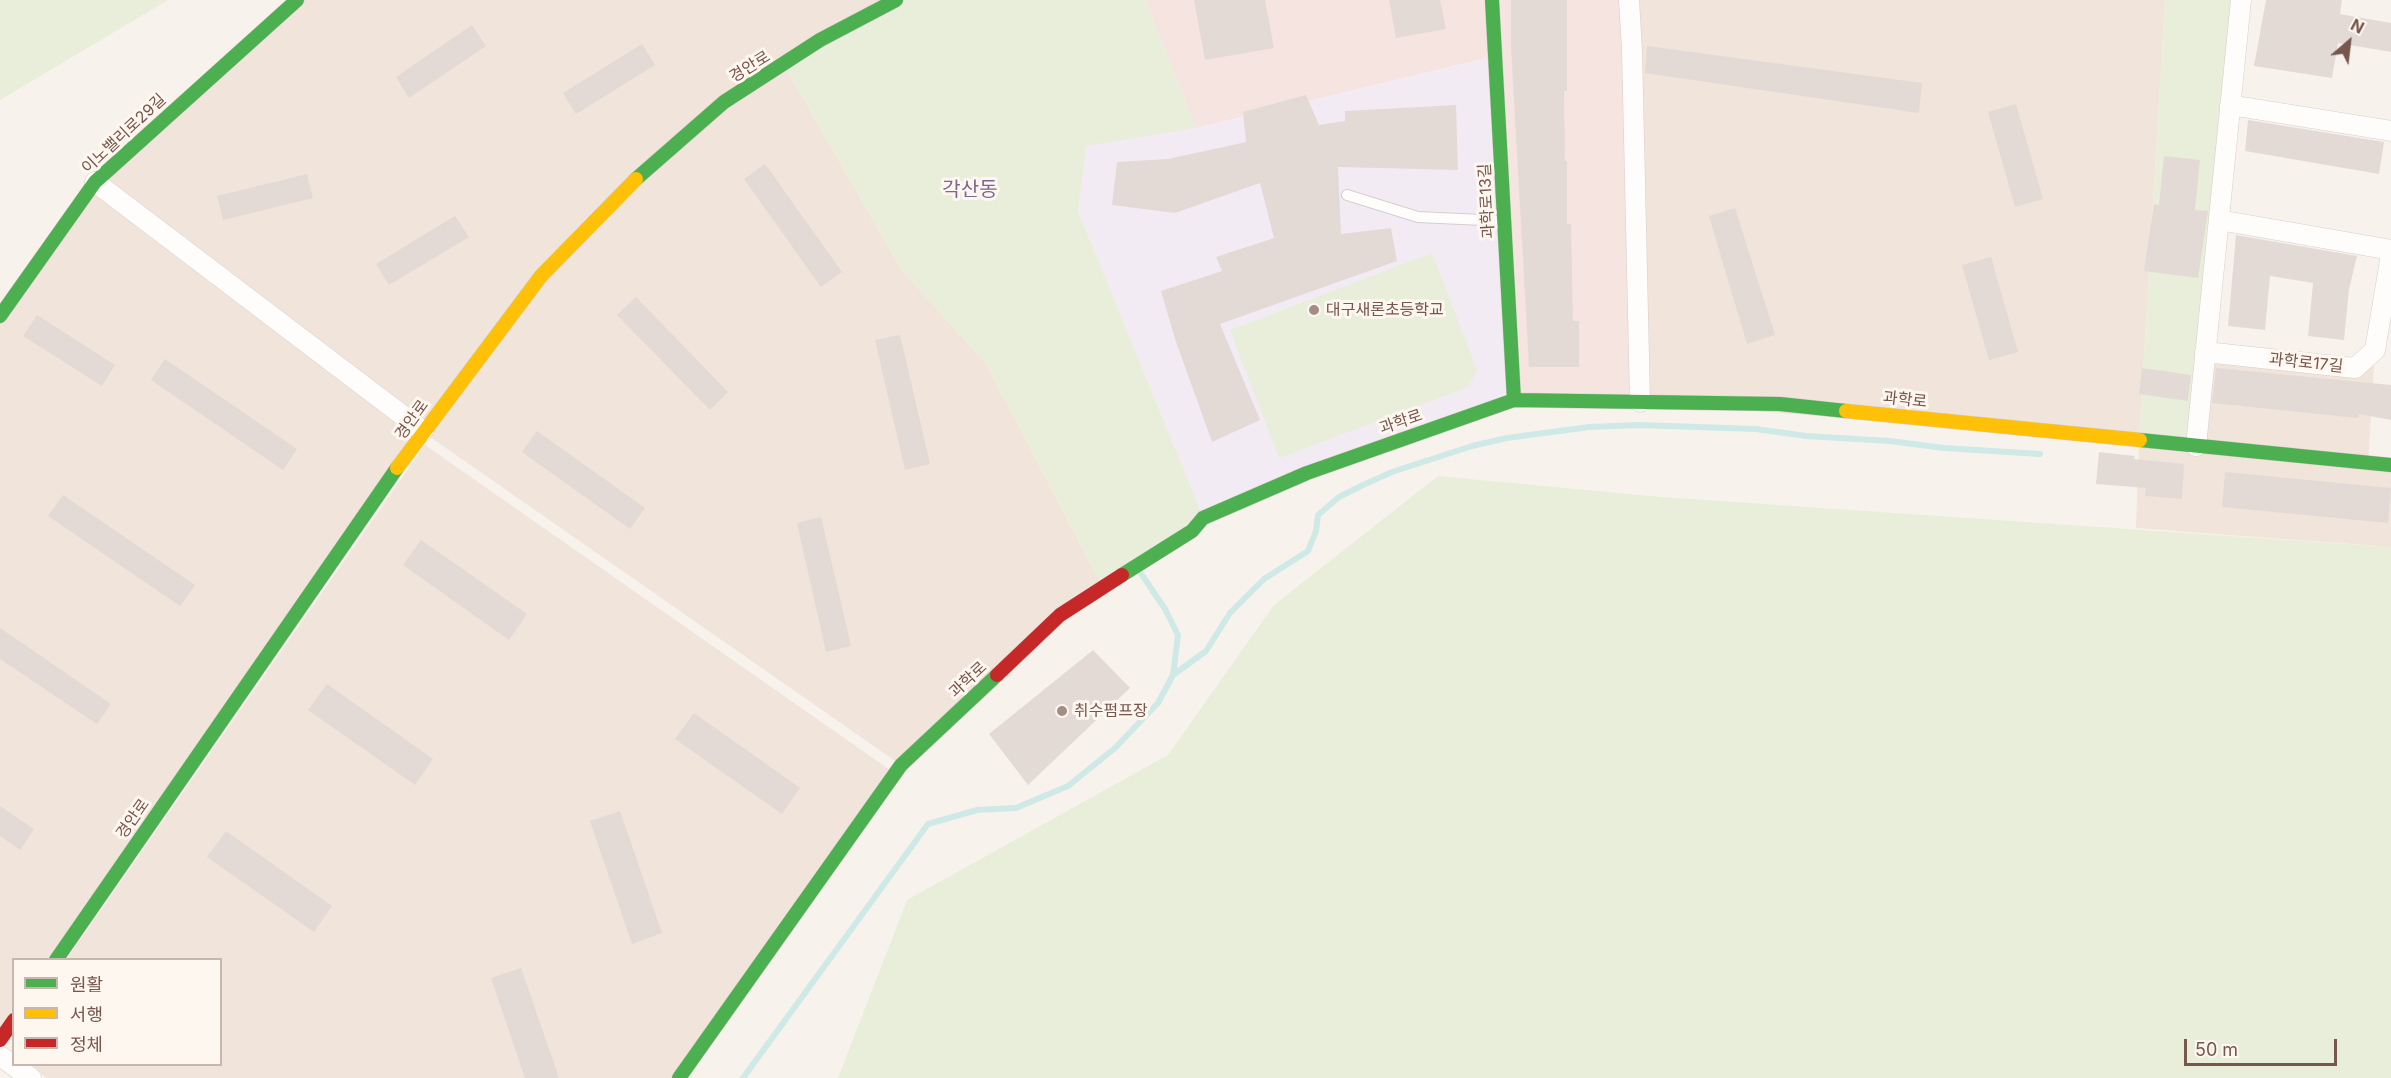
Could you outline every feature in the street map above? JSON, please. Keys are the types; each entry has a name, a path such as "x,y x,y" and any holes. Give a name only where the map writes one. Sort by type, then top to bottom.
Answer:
{"street":[{"name":"이노밸리로29길","path":"0,316 95,182 297,0"},
{"name":"경안로","path":"57,958 423,431 541,276 636,179 724,102 820,40 896,0"},
{"name":"과학로13길","path":"1492,0 1514,400"},
{"path":"1629,0 1640,402"},
{"path":"2196,446 2241,0"},
{"path":"2230,105 2391,130"},
{"path":"95,182 423,431"},
{"path":"2219,220 2391,250"},
{"name":"과학로17길","path":"2205,352 2355,369 2375,350 2391,255"},
{"name":"과학로","path":"679,1078 901,765 1060,615 1192,531 1203,518 1307,472 1514,400 1780,404 2391,465"},
{"path":"0,1040 12,1023"},
{"path":"14,1066 31,1078"}],"lane":[{"path":"1347,195 1418,217 1504,221"}],"shaded area":[{"path":"297,0 896,0 784,65 901,269 986,364 1103,588 901,765 423,432 57,958 12,958 12,1022 0,1040 0,316 95,182"},
{"path":"1145,0 1629,0 1640,402 1514,400 1495,56 1196,128"},
{"path":"1629,0 2165,0 2139,440 2205,352 2355,368 2375,350 2368,463 2391,465 2391,547 2136,528 2139,441 1640,402"},
{"name":"대구새론초등학교","path":"1496,56 1514,400 1203,517 1078,211 1085,146 1196,128"},
{"path":"425,445 890,770 671,1078 47,1078 29,1066 222,1066 222,958 68,958"}],"green space":[{"path":"0,0 168,0 0,100"},
{"path":"895,0 1145,0 1196,128 1086,146 1078,211 1203,517 1103,588 986,364 901,269 784,65"},
{"path":"2165,0 2241,0 2196,446 2139,440"},
{"path":"1432,253 1477,370 1468,387 1279,458 1230,330"},
{"path":"1438,476 1661,497 2391,547 2391,1078 838,1078 907,900 1168,755 1274,605"}],"building":[{"path":"1194,0 1265,0 1274,48 1205,60"},
{"path":"1389,0 1440,0 1446,29 1396,38"},
{"path":"1511,0 1567,0 1567,91 1564,91 1567,224 1571,224 1573,321 1579,321 1579,367 1529,367 1511,47"},
{"path":"2266,0 2342,0 2340,14 2391,23 2391,52 2338,43 2332,78 2254,66"},
{"path":"472,25 486,46 409,98 396,77"},
{"path":"642,44 655,65 576,114 563,93"},
{"path":"1647,46 1922,83 1919,113 1645,73"},
{"path":"1306,95 1319,125 1345,121 1345,111 1456,105 1458,170 1338,167 1341,234 1391,228 1397,261 1220,324 1260,420 1212,442 1175,339 1161,291 1222,271 1216,257 1274,238 1260,183 1175,213 1112,205 1117,162 1168,159 1246,142 1243,112"},
{"path":"2016,104 2043,199 2015,207 1988,112"},
{"path":"2248,120 2384,142 2379,174 2245,151"},
{"path":"2164,156 2200,160 2195,210 2208,211 2198,278 2144,271 2154,204 2159,205"},
{"path":"765,164 842,272 821,287 744,179"},
{"path":"307,174 313,198 223,220 217,196"},
{"path":"1735,208 1775,335 1747,344 1709,216"},
{"path":"455,216 469,237 389,285 376,264"},
{"path":"2236,235 2357,256 2349,289 2344,340 2308,336 2313,283 2270,276 2265,330 2228,326"},
{"path":"1991,257 2018,352 1989,360 1962,265"},
{"path":"636,297 728,392 710,410 617,315"},
{"path":"37,315 115,365 102,386 23,336"},
{"path":"900,335 930,464 905,470 875,340"},
{"path":"165,359 297,449 283,470 151,380"},
{"path":"2142,368 2191,375 2188,401 2139,394"},
{"path":"2216,368 2391,385 2391,420 2359,414 2358,418 2212,403"},
{"path":"537,431 645,508 630,529 522,452"},
{"path":"2099,452 2135,456 2134,459 2184,464 2182,499 2145,496 2146,488 2096,484"},
{"path":"2225,472 2391,488 2388,523 2222,507"},
{"path":"63,495 195,585 180,606 48,516"},
{"path":"821,517 851,646 826,652 797,523"},
{"path":"421,540 527,614 509,640 403,565"},
{"path":"0,628 111,704 97,724 0,659"},
{"name":"취수펌프장","path":"1093,650 1130,688 1028,785 989,734"},
{"path":"327,684 433,759 415,785 308,710"},
{"path":"694,713 800,788 782,814 675,739"},
{"path":"0,806 34,829 20,850 0,836"},
{"path":"620,811 662,933 632,944 590,821"},
{"path":"226,831 332,906 314,932 207,857"},
{"path":"521,968 559,1078 525,1078 491,978"}],"waterway":[{"path":"743,1078 928,824 977,810 1016,808 1068,786 1115,748 1158,703 1173,675 1206,651 1230,613 1264,579 1308,551 1316,531 1318,515 1339,497 1363,485 1392,472 1472,446 1507,438 1589,427 1639,425 1756,429 1806,436 2040,454"},
{"path":"1140,572 1165,609 1178,635 1173,675"}],"traffic: fast":[{"path":"0,316 95,182 297,0"},
{"path":"636,179 724,102 820,40 896,0"},
{"path":"1492,0 1514,400"},
{"path":"1122,575 1192,531 1203,518 1307,473 1514,400 1780,404 1846,411"},
{"path":"2140,440 2391,465"},
{"path":"57,958 397,468"},
{"path":"679,1078 901,765 997,675"}],"traffic: slow":[{"path":"397,468 541,276 636,179"},
{"path":"1846,411 2140,440"}],"traffic: jam":[{"path":"997,675 1060,615 1122,575"},
{"path":"0,1040 12,1023"}],"place":[{"name":"대구새론초등학교","path":"1314,310"},
{"name":"취수펌프장","path":"1062,711"}],"district":[{"name":"각산동","path":"970,190"}]}
